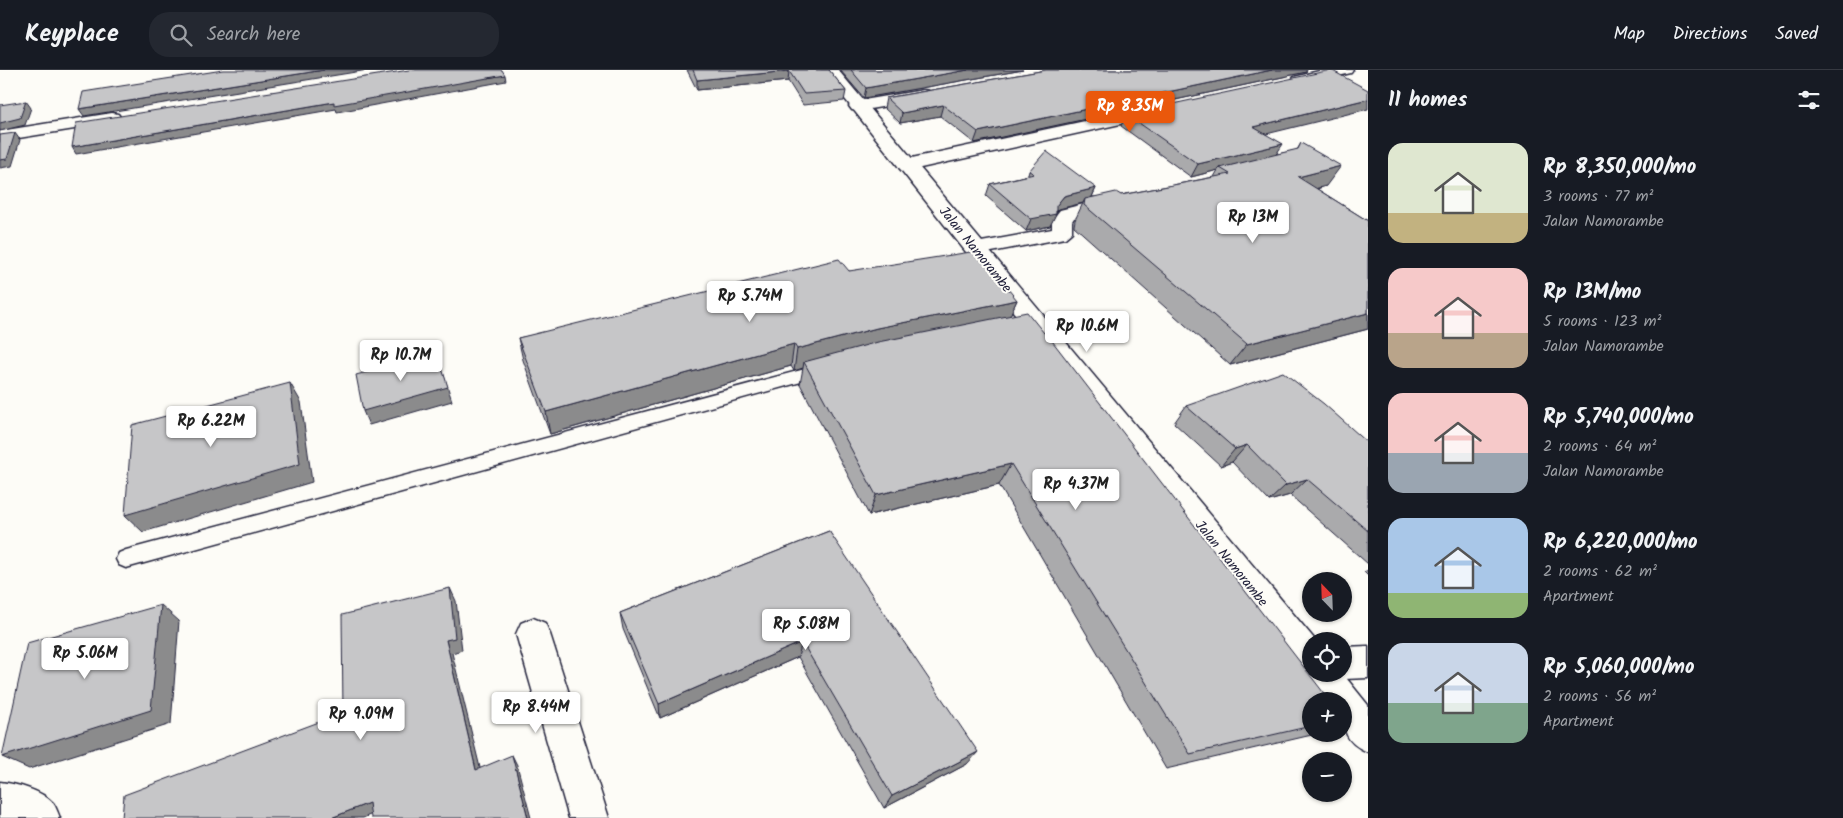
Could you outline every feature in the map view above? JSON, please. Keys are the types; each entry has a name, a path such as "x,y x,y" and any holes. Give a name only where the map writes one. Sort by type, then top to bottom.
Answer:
{"street":[{"name":"Jalan Namorambe","path":"830,70 976,249 1028,325 1302,650"},
{"path":"1287,83 1345,70"},
{"path":"858,106 942,91"},
{"path":"907,165 1180,106"},
{"path":"0,136 127,115"},
{"path":"976,249 1058,234 1062,232 1063,216 1067,214 1134,198"},
{"path":"533,634 589,818"},
{"path":"1352,662 1368,662"},
{"path":"1327,682 1335,692"},
{"path":"1352,714 1368,734"},
{"path":"0,801 16,803 30,808 40,818"}],"lane":[{"path":"126,559 844,365"}],"building":[{"path":"223,70 324,70 79,109 83,92"},
{"path":"409,70 502,70 505,75 334,105 334,102 72,147 76,123"},
{"path":"693,70 829,70 846,91 804,94 789,71 697,80"},
{"path":"851,70 968,70 866,88"},
{"path":"1046,70 1272,70 978,132 943,105 902,113 886,98"},
{"path":"1331,70 1368,90 1368,99 1253,127 1283,144 1198,164 1126,114"},
{"path":"26,101 20,118 0,123 0,105"},
{"path":"15,133 7,159 0,160 0,135"},
{"path":"1301,143 1341,166 1298,177 1368,221 1368,313 1247,344 1084,205 1085,199 1116,192 1121,195 1230,174 1220,168 1298,149"},
{"path":"1046,151 1096,188 1064,196 1056,206 1056,214 1031,219 990,184 1034,174 1029,171"},
{"path":"977,251 1017,300 877,328 797,349 794,344 546,412 518,338 839,259 849,271"},
{"path":"1027,312 1046,333 1302,665 1302,682 1315,682 1323,692 1302,692 1302,728 1190,754 1011,464 876,495 804,362 878,342"},
{"path":"437,353 448,387 363,411 356,375"},
{"path":"1283,372 1324,404 1368,443 1368,531 1307,479 1286,485 1247,445 1235,449 1186,406"},
{"path":"290,383 300,464 125,515 132,425"},
{"path":"829,531 978,752 892,796 802,642 659,704 620,613"},
{"path":"450,588 455,638 446,640 476,770 512,755 528,818 371,818 369,803 331,818 122,818 124,795 343,713 342,615"},
{"path":"161,605 151,710 2,757 27,643"}]}
